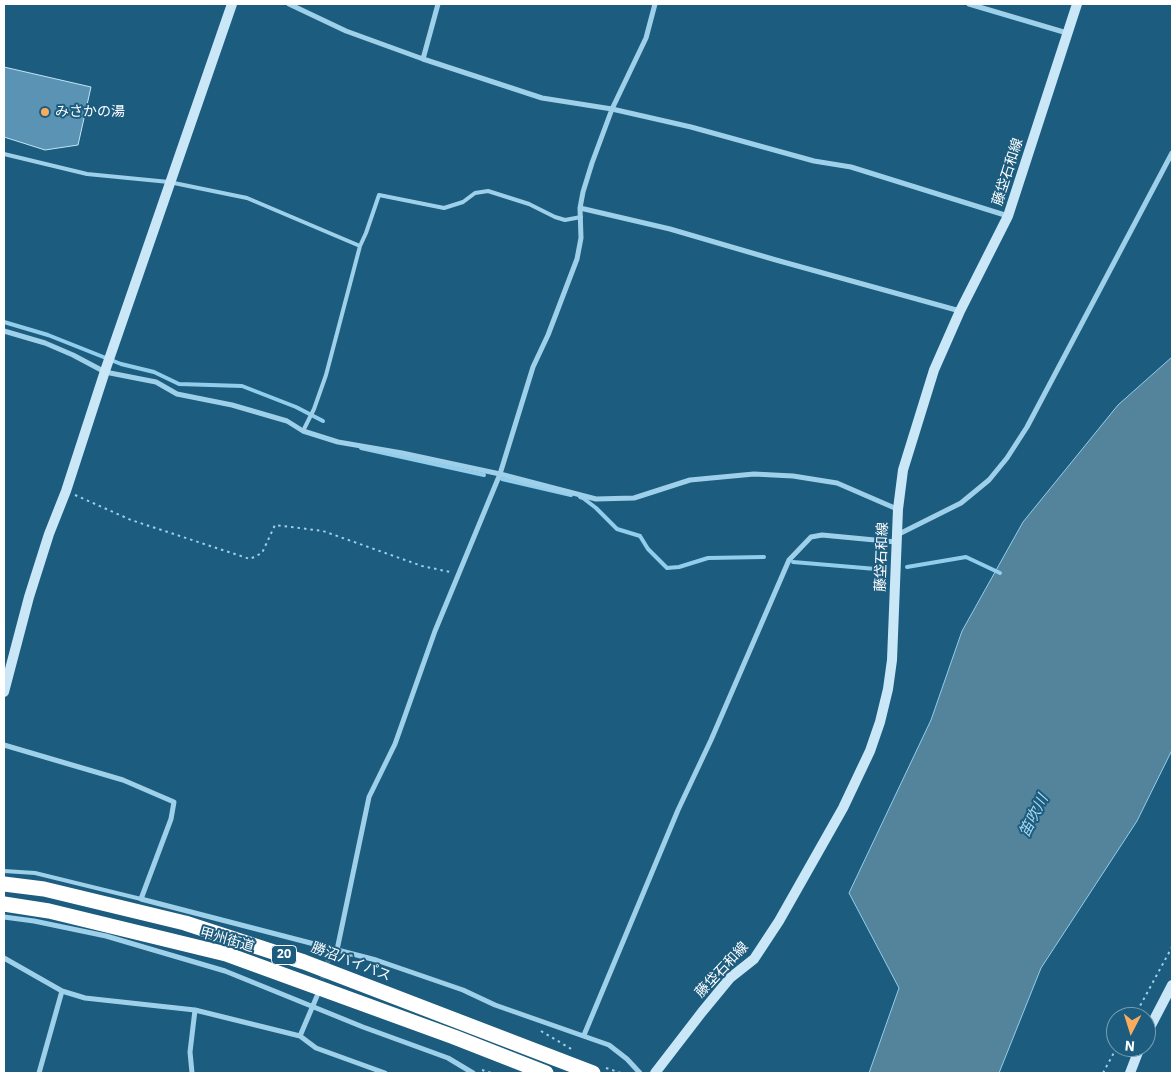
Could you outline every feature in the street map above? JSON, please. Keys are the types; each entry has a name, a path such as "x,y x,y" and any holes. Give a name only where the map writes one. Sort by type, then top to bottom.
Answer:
{"highway":[{"name":"勝沼バイパス","path":"4,884 44,888 185,923 304,962 554,1058 598,1070"},
{"name":"甲州街道","path":"4,904 49,912 226,954 454,1037 546,1073"}],"main road":[{"path":"4,692 29,597 49,534 66,491 111,352 232,4"},
{"name":"藤垈石和線","path":"655,1073 730,978 754,958 779,921 843,808 867,758 880,722 888,689 894,628 898,510 903,470 934,370 960,311 1008,216 1076,4"},
{"path":"1156,1016 1172,985"},
{"path":"1130,1071 1136,1057"}],"street":[{"path":"289,4 346,31 423,59 542,98 612,109 691,127 814,161 851,167 1008,216"},
{"path":"423,59 438,4"},
{"path":"329,958 337,950 369,797 395,744 435,632 500,474 532,367 548,335 576,259 581,238 580,208 582,192 612,109 646,38 655,4"},
{"path":"969,4 1067,32"},
{"path":"584,1035 678,810 711,740 789,560 811,537 822,534 896,540 962,503 989,480 1007,458 1031,418 1172,153"},
{"path":"580,208 670,229 813,271 960,311"},
{"path":"4,331 45,343 105,370 156,382 176,394 232,405 287,421 303,431 338,442 402,453 500,474 596,499 634,498 690,480 754,474 792,476 837,482 898,510"},
{"path":"4,745 123,780 174,802 171,819 141,899 376,960 463,990 495,1005 609,1044 640,1073"},
{"path":"4,917 34,921 106,936 225,971 312,1007 448,1058 473,1073"},
{"path":"4,958 62,991 85,998 195,1010 300,1036 316,1048 385,1073"},
{"path":"39,1073 62,991"},
{"path":"300,1036 317,996"},
{"path":"192,1073 190,1052 195,1010"}],"lane":[{"path":"4,154 87,174 169,182 247,198 360,246"},
{"path":"303,431 314,409 326,375 360,246 379,195 444,208 463,202 475,193 488,191 529,204 565,220 581,217"},
{"path":"4,871 35,873 141,899"}],"path":[{"path":"66,491 131,520 250,559 262,553 275,525 323,531 422,566 460,574"},
{"path":"1139,1007 1172,947"},
{"path":"538,1030 580,1054"},
{"path":"1102,1073 1111,1057"},
{"path":"598,1070 621,1073"}],"water":[{"name":"笛吹川","path":"1172,357 1172,750 1137,821 1041,968 999,1073 869,1073 899,988 849,893 931,720 962,631 1023,522 1118,405"}],"building":[{"name":"みさかの湯","path":"4,67 91,87 78,145 45,150 4,137"}],"waterway":[{"path":"4,322 48,335 121,364 154,372 179,384 242,386 296,407 323,421"},
{"path":"361,448 484,475"},
{"path":"502,479 571,495"},
{"path":"580,497 596,508 617,529 640,536 648,549 667,568 679,567 708,558 764,557"},
{"path":"907,567 966,557 1000,573"},
{"path":"793,562 876,569"}],"tunnel":[{"path":"320,986 329,958"}],"place":[{"name":"みさかの湯","path":"45,112"}]}
